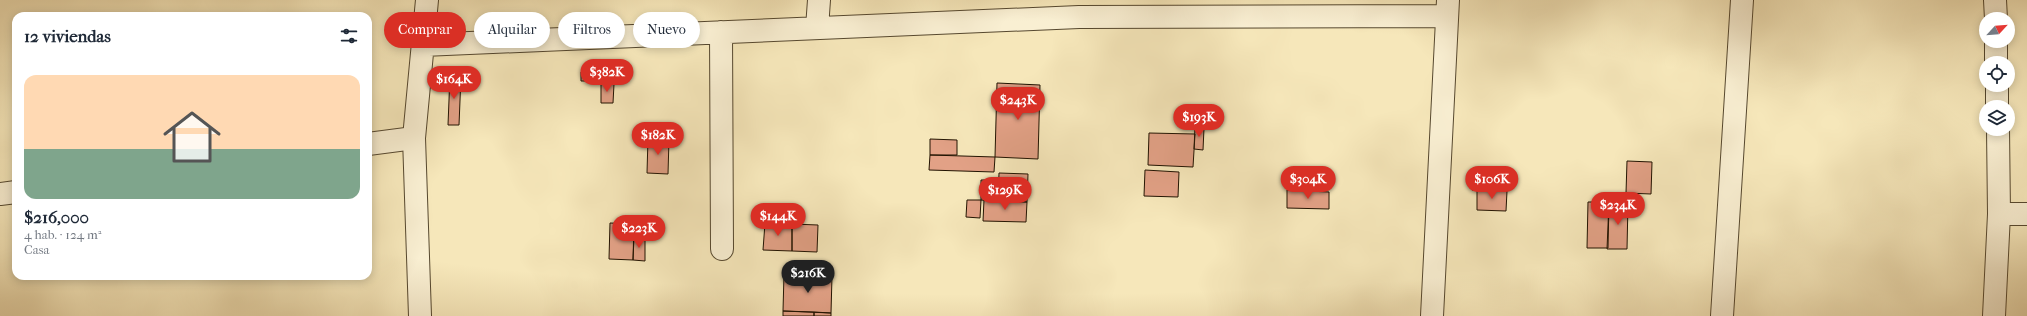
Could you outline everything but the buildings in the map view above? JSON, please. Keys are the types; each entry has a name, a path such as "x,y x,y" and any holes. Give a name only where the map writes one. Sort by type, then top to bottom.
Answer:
{"street":[{"path":"427,12 428,0"},
{"path":"817,28 819,0"},
{"path":"1722,316 1742,0"},
{"path":"1995,0 1996,12"},
{"path":"466,43 817,28 1079,8 1448,8 1432,316"},
{"path":"721,32 722,248"},
{"path":"420,316 414,138 423,48"},
{"path":"1994,316 1999,214 1998,136"},
{"path":"372,143 414,138"},
{"path":"0,194 12,192"},
{"path":"1999,214 2027,214"}]}
